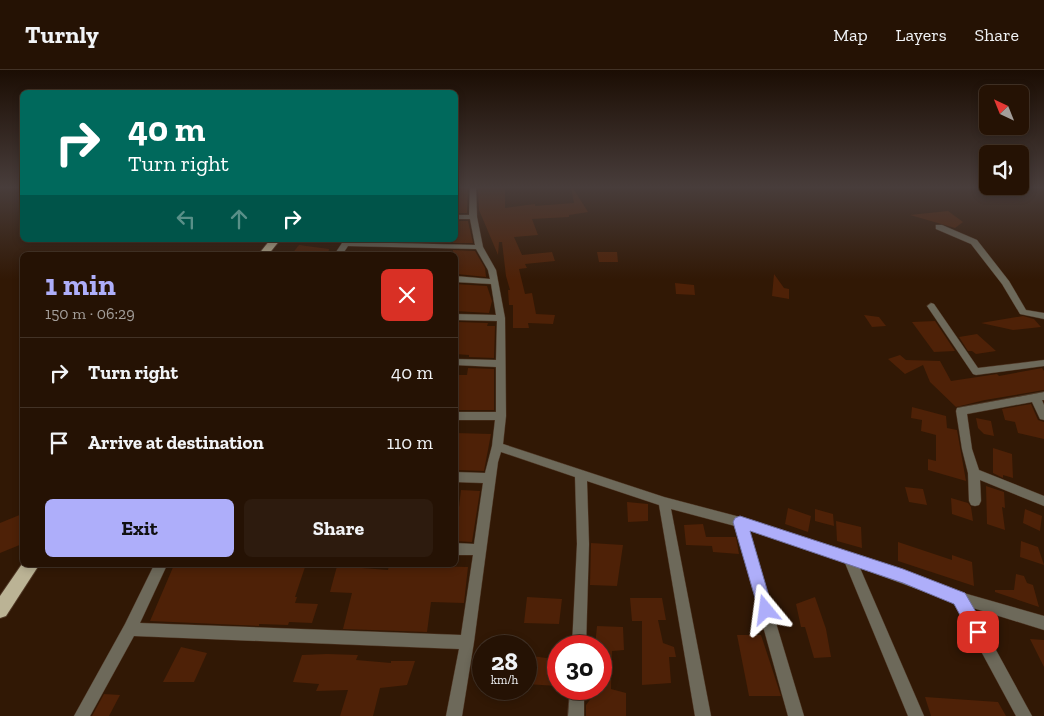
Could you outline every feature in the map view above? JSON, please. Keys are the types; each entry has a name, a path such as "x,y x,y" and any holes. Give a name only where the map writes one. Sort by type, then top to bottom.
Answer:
{"main road":[{"path":"265,252 273,242"},
{"path":"0,610 30,567"}],"street":[{"path":"454,716 501,416 501,318 496,303 495,282 492,270 479,247 474,218"},
{"path":"938,227 974,242 1006,283 1023,312 1044,316"},
{"path":"346,242 479,247"},
{"path":"458,279 495,282"},
{"path":"931,306 976,372 1044,363"},
{"path":"458,317 501,318"},
{"path":"458,362 500,364"},
{"path":"975,501 974,473 967,450 961,411 1039,397 1044,416"},
{"path":"458,416 501,416"},
{"path":"497,446 664,502 740,522 903,576 960,598 1044,623"},
{"path":"579,635 583,544 581,473"},
{"path":"974,473 1044,501"},
{"path":"458,477 490,478"},
{"path":"664,502 703,716"},
{"path":"740,522 796,716"},
{"path":"458,549 479,550"},
{"path":"850,559 916,716"},
{"path":"82,716 130,629 160,567"},
{"path":"960,598 1024,716"},
{"path":"130,629 467,642"},
{"path":"576,716 577,700"}],"building":[{"path":"482,218 548,218 532,219 538,235 514,237 522,255 552,252 555,261 525,264 527,268 519,269 525,294 532,293 536,314 555,315 553,324 528,323 529,328 513,328 513,305 509,305 508,290 510,290 506,276 502,242 499,242 498,255"},
{"path":"921,218 958,218 963,222 955,228"},
{"path":"458,221 468,221 473,243 453,243 458,242"},
{"path":"299,245 329,249 328,252 293,252"},
{"path":"453,250 475,251 485,268 486,277 458,274 458,252 453,252"},
{"path":"597,252 617,252 618,262 599,262"},
{"path":"774,274 784,288 789,289 789,299 772,296"},
{"path":"675,283 694,285 695,295 676,294"},
{"path":"458,284 487,286 492,301 489,313 458,311"},
{"path":"864,315 879,317 886,326 872,327"},
{"path":"1023,316 1034,319 1041,327 1013,330 981,323"},
{"path":"935,321 955,351 934,352 912,322"},
{"path":"458,322 488,323 487,326 495,326 494,358 469,357 469,355 458,354"},
{"path":"977,334 996,351 976,354 968,351 959,337"},
{"path":"900,355 906,360 940,361 951,381 997,374 999,376 1042,368 1044,371 1044,390 956,407 930,382 923,365 905,374 888,359"},
{"path":"468,368 494,369 494,410 458,410 458,375 467,375"},
{"path":"1031,404 1038,420 1044,422 1044,439 1018,433 1015,422 1005,420 1002,409"},
{"path":"912,407 946,416 947,428 957,430 966,481 928,470 928,459 936,461 936,435 921,431 922,420 911,418"},
{"path":"976,418 991,421 994,436 984,434 978,428"},
{"path":"458,433 491,434 484,471 458,470"},
{"path":"993,448 1012,454 1013,478 1003,475 1003,478 993,473"},
{"path":"986,486 1004,492 1005,508 1002,507 1005,530 987,524"},
{"path":"905,487 923,489 927,505 909,502"},
{"path":"461,490 480,491 472,542 458,541 458,516"},
{"path":"951,498 968,503 971,507 973,521 952,514"},
{"path":"627,502 648,504 648,521 628,522"},
{"path":"788,508 811,516 808,532 785,524"},
{"path":"815,509 833,514 834,526 815,521"},
{"path":"1025,509 1042,516 1040,531 1023,523"},
{"path":"20,515 20,545 0,553 0,523"},
{"path":"836,521 861,527 862,548 837,541"},
{"path":"703,524 706,537 736,537 739,554 713,552 712,546 686,545 684,525"},
{"path":"1021,541 1038,547 1044,565 1020,557"},
{"path":"898,542 952,560 952,555 972,562 974,586 898,561"},
{"path":"591,543 623,545 617,586 590,585"},
{"path":"173,567 305,567 295,597 297,597 295,603 318,604 312,623 289,622 288,625 259,624 259,626 150,621"},
{"path":"337,567 388,570 389,567 468,567 464,603 431,602 427,632 343,629 352,593 330,592"},
{"path":"1016,574 1024,576 1027,583 1033,585 1039,607 995,592 995,590 1014,590"},
{"path":"527,597 562,599 559,624 524,623"},
{"path":"815,597 826,629 831,657 814,658 805,627 801,627 796,604"},
{"path":"630,598 662,598 666,620 658,620 663,643 674,647 676,657 669,657 671,683 642,685 642,621 632,621"},
{"path":"597,626 623,627 624,650 612,651 612,635 596,635"},
{"path":"737,635 761,635 781,696 749,696"},
{"path":"1030,639 1044,640 1044,667"},
{"path":"181,647 207,653 194,682 163,682"},
{"path":"302,655 358,655 356,660 391,663 391,661 415,661 407,685 380,688 373,716 340,716 348,690 316,691 319,684 293,682"},
{"path":"537,657 547,658 547,685 537,685"},
{"path":"612,689 626,693 626,716 586,716 586,705 590,700 612,700"},
{"path":"104,694 120,695 109,716 92,716"},
{"path":"925,697 998,702 1006,716 931,716"}],"route":[{"path":"766,610 740,522 903,576 960,598 978,632"}]}
